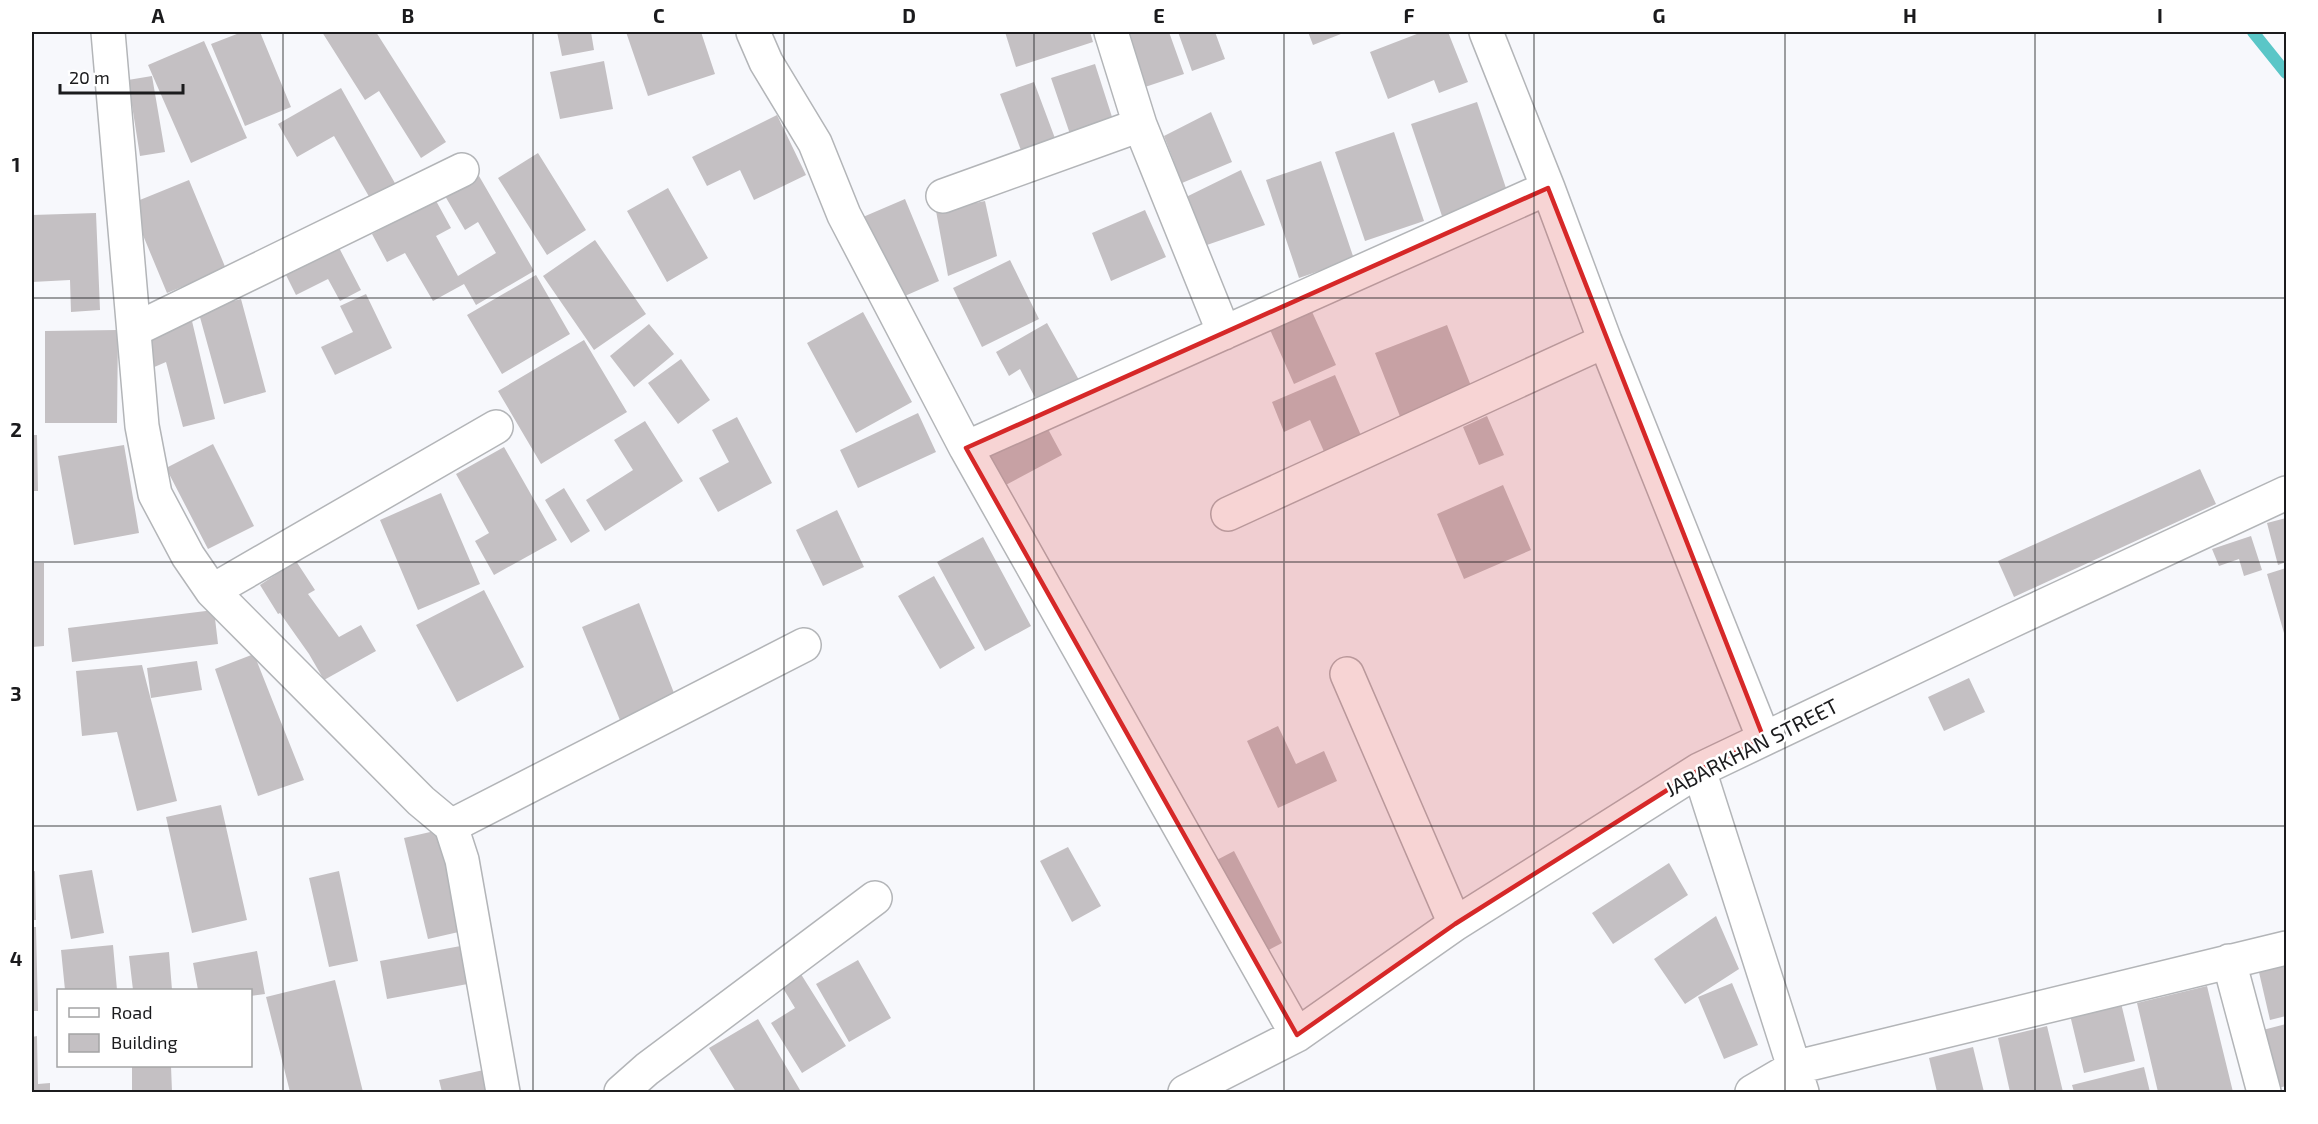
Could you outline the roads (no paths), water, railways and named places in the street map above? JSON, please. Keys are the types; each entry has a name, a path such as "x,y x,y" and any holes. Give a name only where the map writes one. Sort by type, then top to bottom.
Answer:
{"street":[{"path":"108,32 142,426 155,494 188,556 212,591 421,801 451,826 462,860 503,1092"},
{"path":"753,32 766,62 815,143 844,215 966,448 1297,1035"},
{"path":"1111,32 1140,125 1224,333"},
{"path":"1486,32 1605,341 1764,739"},
{"path":"944,196 1140,125"},
{"path":"134,330 462,170"},
{"path":"966,448 1548,188"},
{"path":"1228,514 1605,341"},
{"path":"212,591 496,427"},
{"name":"JABARKHAN STREET","path":"1185,1092 1297,1035 1455,924 1699,770 2286,493"},
{"path":"451,826 804,645"},
{"path":"1347,674 1455,924"},
{"path":"1699,770 1798,1080"},
{"path":"621,1092 647,1069 875,898"},
{"path":"1752,1092 2229,961 2286,948"},
{"path":"2229,961 2264,1092"}],"waterway":[{"path":"2253,32 2286,73"}]}
